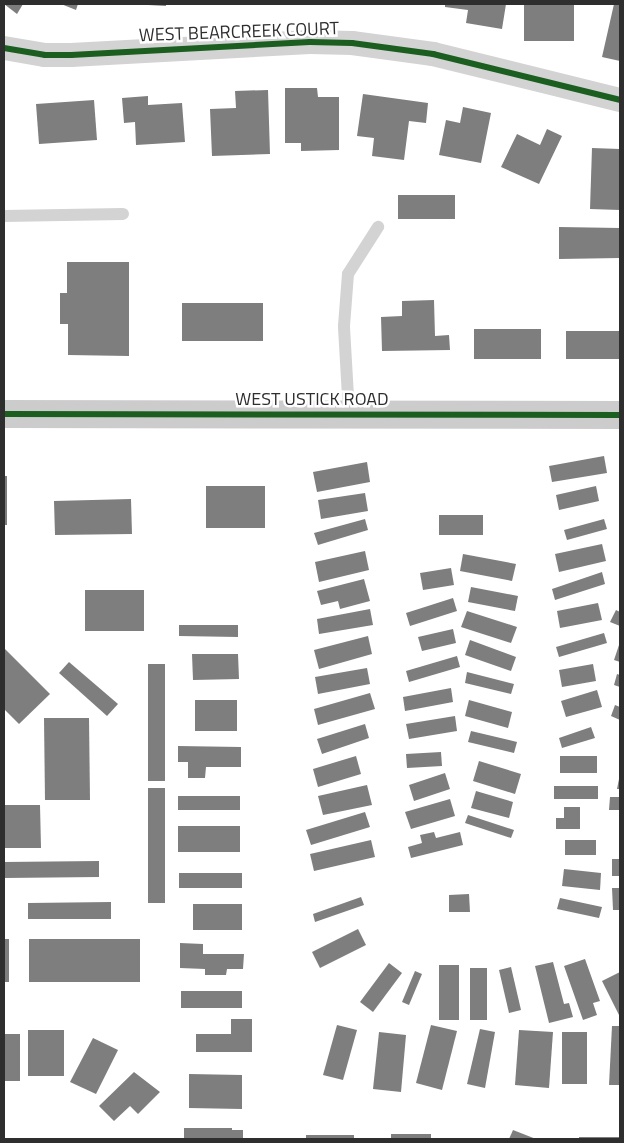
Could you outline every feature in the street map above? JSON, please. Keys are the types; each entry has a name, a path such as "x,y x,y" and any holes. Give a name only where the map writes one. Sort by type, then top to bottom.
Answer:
{"main road":[{"name":"WEST USTICK ROAD","path":"4,414 620,414"}],"street":[{"name":"WEST BEARCREEK COURT","path":"4,48 45,55 71,55 310,42 352,43 434,54 620,100"}],"lane":[{"path":"4,216 123,214"},
{"path":"349,414 344,326 348,274 378,227"}],"building":[{"path":"4,4 23,4 17,14"},
{"path":"61,4 78,4 76,10"},
{"path":"166,4 166,6 148,5"},
{"path":"445,4 506,4 502,29 466,23 468,10 445,7"},
{"path":"524,4 574,4 574,41 524,41"},
{"path":"614,4 620,4 620,61 602,57"},
{"path":"285,88 317,88 318,97 339,97 339,150 301,151 301,143 285,143"},
{"path":"268,90 270,154 212,156 210,109 236,108 235,91"},
{"path":"363,94 428,103 426,123 409,121 404,160 372,156 374,138 357,136"},
{"path":"148,96 148,105 182,103 185,142 136,145 135,122 124,123 122,98"},
{"path":"94,100 97,140 39,144 36,104"},
{"path":"463,107 491,113 481,163 439,155 446,120 460,123"},
{"path":"547,129 562,136 539,184 501,167 517,134 540,145"},
{"path":"592,148 620,149 620,210 590,209"},
{"path":"398,195 455,195 455,219 398,219"},
{"path":"559,227 620,228 620,258 559,259"},
{"path":"67,262 129,262 129,356 68,355 68,324 60,324 60,293 67,293"},
{"path":"434,300 435,336 449,335 450,350 382,351 381,317 402,316 402,301"},
{"path":"182,303 263,303 263,341 182,341"},
{"path":"474,329 541,329 541,359 474,359"},
{"path":"566,331 620,331 620,359 566,359"},
{"path":"604,456 607,473 552,482 549,466"},
{"path":"367,462 370,482 317,492 313,472"},
{"path":"4,476 7,476 7,525 4,525"},
{"path":"206,486 265,486 265,528 206,528"},
{"path":"596,486 599,501 559,510 556,495"},
{"path":"365,493 368,511 321,519 318,500"},
{"path":"131,499 132,534 55,535 54,501"},
{"path":"439,515 483,515 483,535 439,535"},
{"path":"365,519 368,530 318,545 314,533"},
{"path":"604,519 607,529 567,540 564,530"},
{"path":"602,544 606,561 559,572 555,554"},
{"path":"365,551 369,570 319,582 315,562"},
{"path":"463,554 516,564 512,581 460,571"},
{"path":"451,568 454,585 423,590 420,573"},
{"path":"602,572 605,584 555,600 552,589"},
{"path":"364,579 370,601 340,609 338,601 321,605 317,591"},
{"path":"471,587 518,596 515,611 468,602"},
{"path":"85,590 144,590 144,631 85,631"},
{"path":"453,598 457,611 410,626 406,613"},
{"path":"598,603 602,620 560,628 557,611"},
{"path":"370,609 373,625 319,634 317,619"},
{"path":"616,610 620,612 620,626 610,622"},
{"path":"467,611 517,627 511,643 461,627"},
{"path":"179,625 238,625 238,637 179,636"},
{"path":"453,629 456,643 422,651 418,637"},
{"path":"604,633 607,643 559,657 556,647"},
{"path":"368,636 372,654 319,669 314,650"},
{"path":"470,640 516,657 511,671 465,655"},
{"path":"620,642 620,662 614,660"},
{"path":"4,648 50,694 19,724 4,709"},
{"path":"192,654 238,654 239,679 193,680"},
{"path":"457,656 460,667 409,682 406,671"},
{"path":"69,662 118,704 107,716 59,673"},
{"path":"148,664 165,664 165,781 148,781"},
{"path":"593,664 596,681 562,687 559,670"},
{"path":"367,668 370,684 318,694 315,677"},
{"path":"467,672 514,684 511,694 465,683"},
{"path":"617,674 620,675 620,687 614,685"},
{"path":"451,688 453,702 405,711 403,697"},
{"path":"597,690 602,707 566,717 561,701"},
{"path":"370,693 375,709 318,725 314,709"},
{"path":"195,700 237,700 237,731 195,731"},
{"path":"469,700 512,712 508,728 465,716"},
{"path":"615,705 620,707 620,720 611,716"},
{"path":"455,716 457,731 409,739 406,724"},
{"path":"44,718 89,718 90,800 45,800"},
{"path":"365,724 369,738 322,754 317,739"},
{"path":"591,727 595,738 562,748 559,738"},
{"path":"471,731 517,742 514,753 468,742"},
{"path":"178,746 241,747 241,767 206,767 205,778 188,778 188,762 178,762"},
{"path":"441,752 442,766 407,768 406,754"},
{"path":"356,756 361,774 318,787 313,769"},
{"path":"560,756 597,756 597,773 560,773"},
{"path":"479,761 521,774 515,794 473,781"},
{"path":"445,773 450,789 414,801 409,785"},
{"path":"620,774 620,789 617,789"},
{"path":"367,785 372,805 323,815 318,796"},
{"path":"554,786 598,786 598,799 554,799"},
{"path":"148,788 165,788 165,903 148,903"},
{"path":"476,791 513,802 509,818 471,808"},
{"path":"178,796 240,796 240,810 178,810"},
{"path":"610,797 620,797 620,810 609,810"},
{"path":"450,799 455,816 411,829 405,812"},
{"path":"4,805 40,805 41,848 4,848"},
{"path":"564,807 580,807 580,829 556,829 556,818 564,818"},
{"path":"365,812 370,827 311,845 306,830"},
{"path":"468,815 514,830 511,838 465,823"},
{"path":"178,826 240,826 240,852 178,852"},
{"path":"434,832 436,838 460,832 463,845 411,858 408,847 422,843 420,835"},
{"path":"371,840 375,857 314,871 310,854"},
{"path":"565,840 596,840 596,855 565,855"},
{"path":"612,859 620,859 620,876 612,876"},
{"path":"99,861 99,877 4,878 4,862"},
{"path":"564,869 601,873 600,890 562,886"},
{"path":"179,873 242,873 242,888 179,888"},
{"path":"612,888 620,888 620,910 613,910"},
{"path":"469,894 470,912 449,912 449,895"},
{"path":"361,897 364,905 315,922 313,914"},
{"path":"560,898 602,907 599,918 557,909"},
{"path":"111,902 111,919 28,919 28,903"},
{"path":"193,904 242,904 242,930 193,930"},
{"path":"358,929 366,945 320,968 312,952"},
{"path":"4,939 9,939 9,982 4,982"},
{"path":"29,939 140,939 140,982 29,982"},
{"path":"180,943 203,944 203,954 244,954 243,969 227,969 226,975 205,975 205,969 180,968"},
{"path":"585,959 600,1001 593,1003 597,1015 583,1020 564,966"},
{"path":"553,962 564,1004 569,1003 573,1017 549,1023 535,966"},
{"path":"389,963 402,973 373,1012 360,1002"},
{"path":"439,965 459,965 459,1020 439,1020"},
{"path":"511,967 521,1010 509,1013 499,970"},
{"path":"470,968 487,968 487,1020 470,1020"},
{"path":"415,971 422,974 409,1005 402,1002"},
{"path":"620,972 620,1017 602,981"},
{"path":"181,991 242,991 242,1008 181,1008"},
{"path":"231,1019 252,1019 252,1052 196,1052 196,1034 231,1034"},
{"path":"337,1025 357,1030 343,1080 323,1075"},
{"path":"431,1025 457,1031 442,1090 416,1083"},
{"path":"612,1026 620,1026 620,1085 609,1085"},
{"path":"480,1029 495,1032 485,1088 467,1084"},
{"path":"28,1030 64,1030 64,1076 28,1076"},
{"path":"519,1030 553,1032 549,1088 515,1085"},
{"path":"379,1032 406,1035 401,1092 373,1089"},
{"path":"562,1032 587,1032 587,1084 562,1084"},
{"path":"4,1034 20,1034 20,1081 4,1081"},
{"path":"93,1038 118,1050 96,1094 70,1082"},
{"path":"134,1072 160,1092 138,1114 130,1106 114,1121 99,1106"},
{"path":"189,1074 242,1075 242,1109 189,1108"},
{"path":"184,1128 232,1128 232,1130 243,1130 243,1139 184,1139"},
{"path":"513,1130 536,1139 509,1139"},
{"path":"391,1134 431,1134 431,1139 391,1139"},
{"path":"306,1135 354,1135 354,1139 306,1139"},
{"path":"579,1137 620,1137 620,1139 579,1139"}],"cycle path":[{"path":"4,48 45,55 71,55 310,42 352,43 433,54 620,100"},
{"path":"4,414 620,415"}]}
